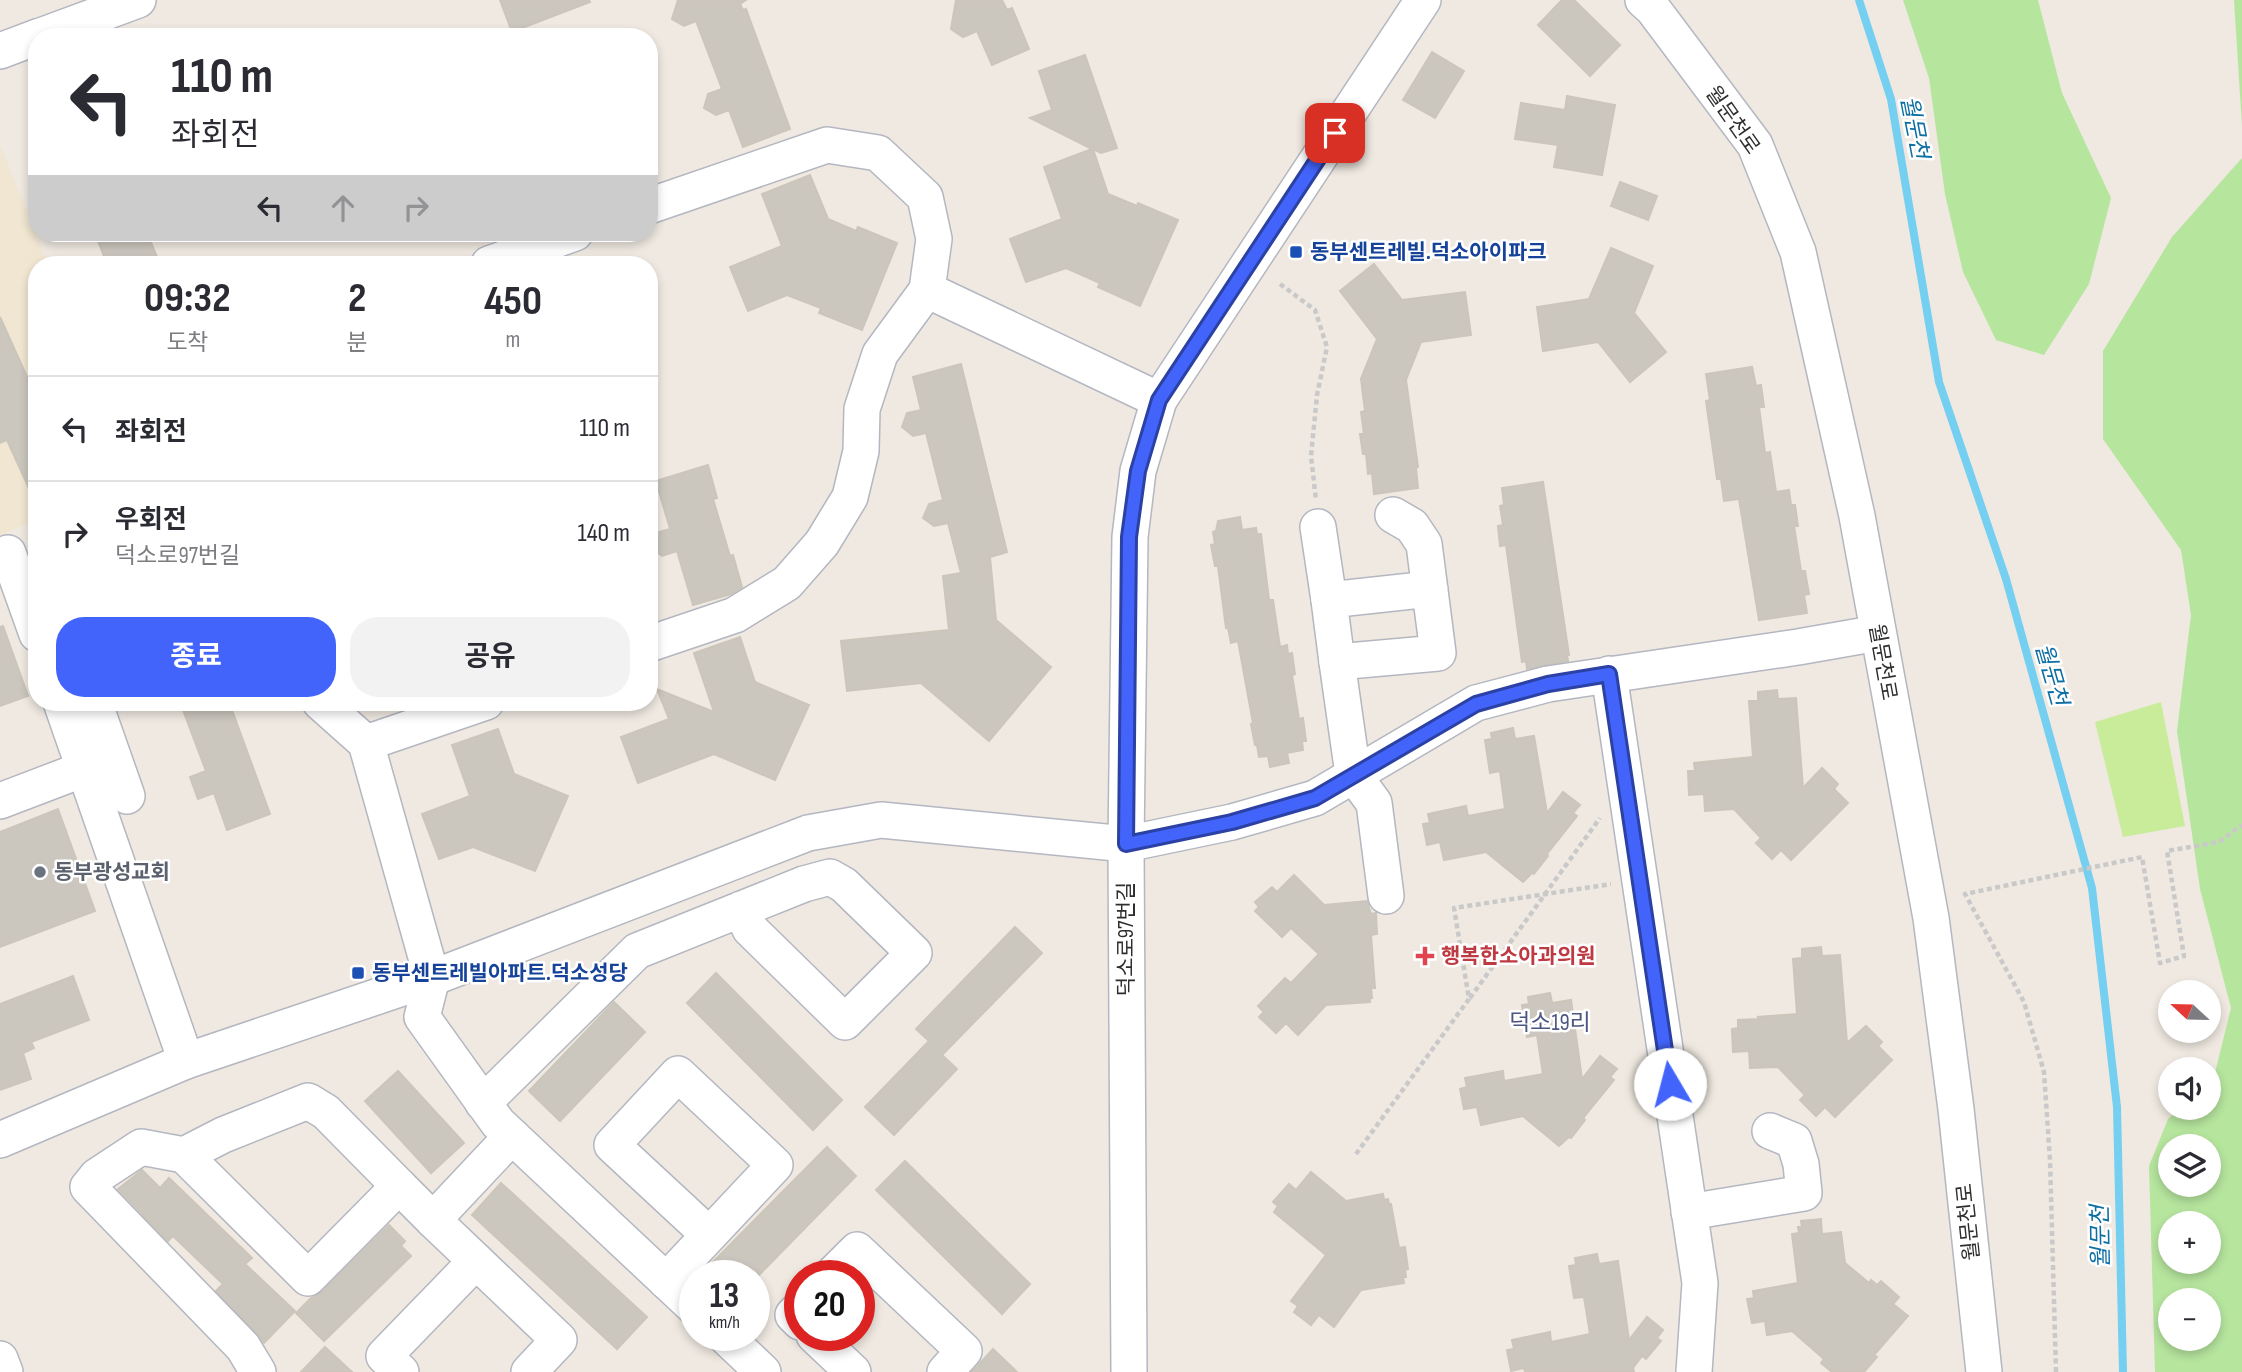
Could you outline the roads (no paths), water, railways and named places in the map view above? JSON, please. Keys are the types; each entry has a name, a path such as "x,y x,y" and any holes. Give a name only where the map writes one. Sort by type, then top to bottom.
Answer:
{"street":[{"path":"62,28 138,0"},
{"name":"덕소로97번길","path":"1129,1372 1126,844 1129,537 1138,471 1159,400 1423,0"},
{"name":"월문천로","path":"1643,0 1653,9 1755,145 1798,252 1857,516 1938,969 1984,1372"},
{"path":"0,51 28,40"},
{"path":"658,203 828,145 877,153 925,197 934,239 927,290 880,354 862,409 861,451 850,497 822,542 787,583 735,615 658,641"},
{"path":"511,256 550,242"},
{"path":"927,290 1159,400"},
{"path":"1337,662 1438,653 1424,544 1412,526 1393,515"},
{"path":"1318,527 1353,774 1374,803 1386,896"},
{"path":"0,556 8,553 28,609"},
{"path":"1329,600 1430,589"},
{"path":"0,1140 186,1061 432,978 808,833 881,820 1126,844 1232,822 1315,798 1476,704 1548,684 1878,634"},
{"path":"1609,674 1700,1283 1694,1372"},
{"path":"64,711 186,1061"},
{"path":"97,711 127,796"},
{"path":"330,711 366,743 432,978 422,1017 483,1103 512,1136 679,1293"},
{"path":"366,743 460,711"},
{"path":"0,802 84,769"},
{"path":"483,1103 637,951 741,909 804,884 830,877 844,885 914,953 845,1022 750,929 741,909"},
{"path":"666,1281 775,1165 678,1074 612,1145 709,1235"},
{"path":"184,1156 223,1135 308,1101 326,1112 433,1220 559,1340 529,1372"},
{"path":"1689,1212 1804,1193 1801,1164 1794,1141 1770,1131"},
{"path":"433,1220 512,1136"},
{"path":"258,1372 243,1347 88,1187 97,1176 141,1147 184,1156 308,1278 399,1186"},
{"path":"847,1260 857,1250 868,1260"},
{"path":"401,1372 384,1356 476,1261"},
{"path":"875,1267 964,1351 945,1372"},
{"path":"741,1351 763,1372"},
{"path":"831,1351 853,1372"},
{"path":"0,1359 5,1372"}],"waterway":[{"name":"월문천","path":"1859,0 1891,99 1939,382 2006,579 2092,888 2117,1107 2123,1372"}],"place":[{"name":"동부센트레빌.덕소아이파크","path":"1296,252"},
{"name":"동부광성교회","path":"40,872"},
{"name":"행복한소아과의원","path":"1425,956"},
{"name":"동부센트레빌아파트.덕소성당","path":"358,973"}],"district":[{"name":"덕소19리","path":"1550,1022"}]}
